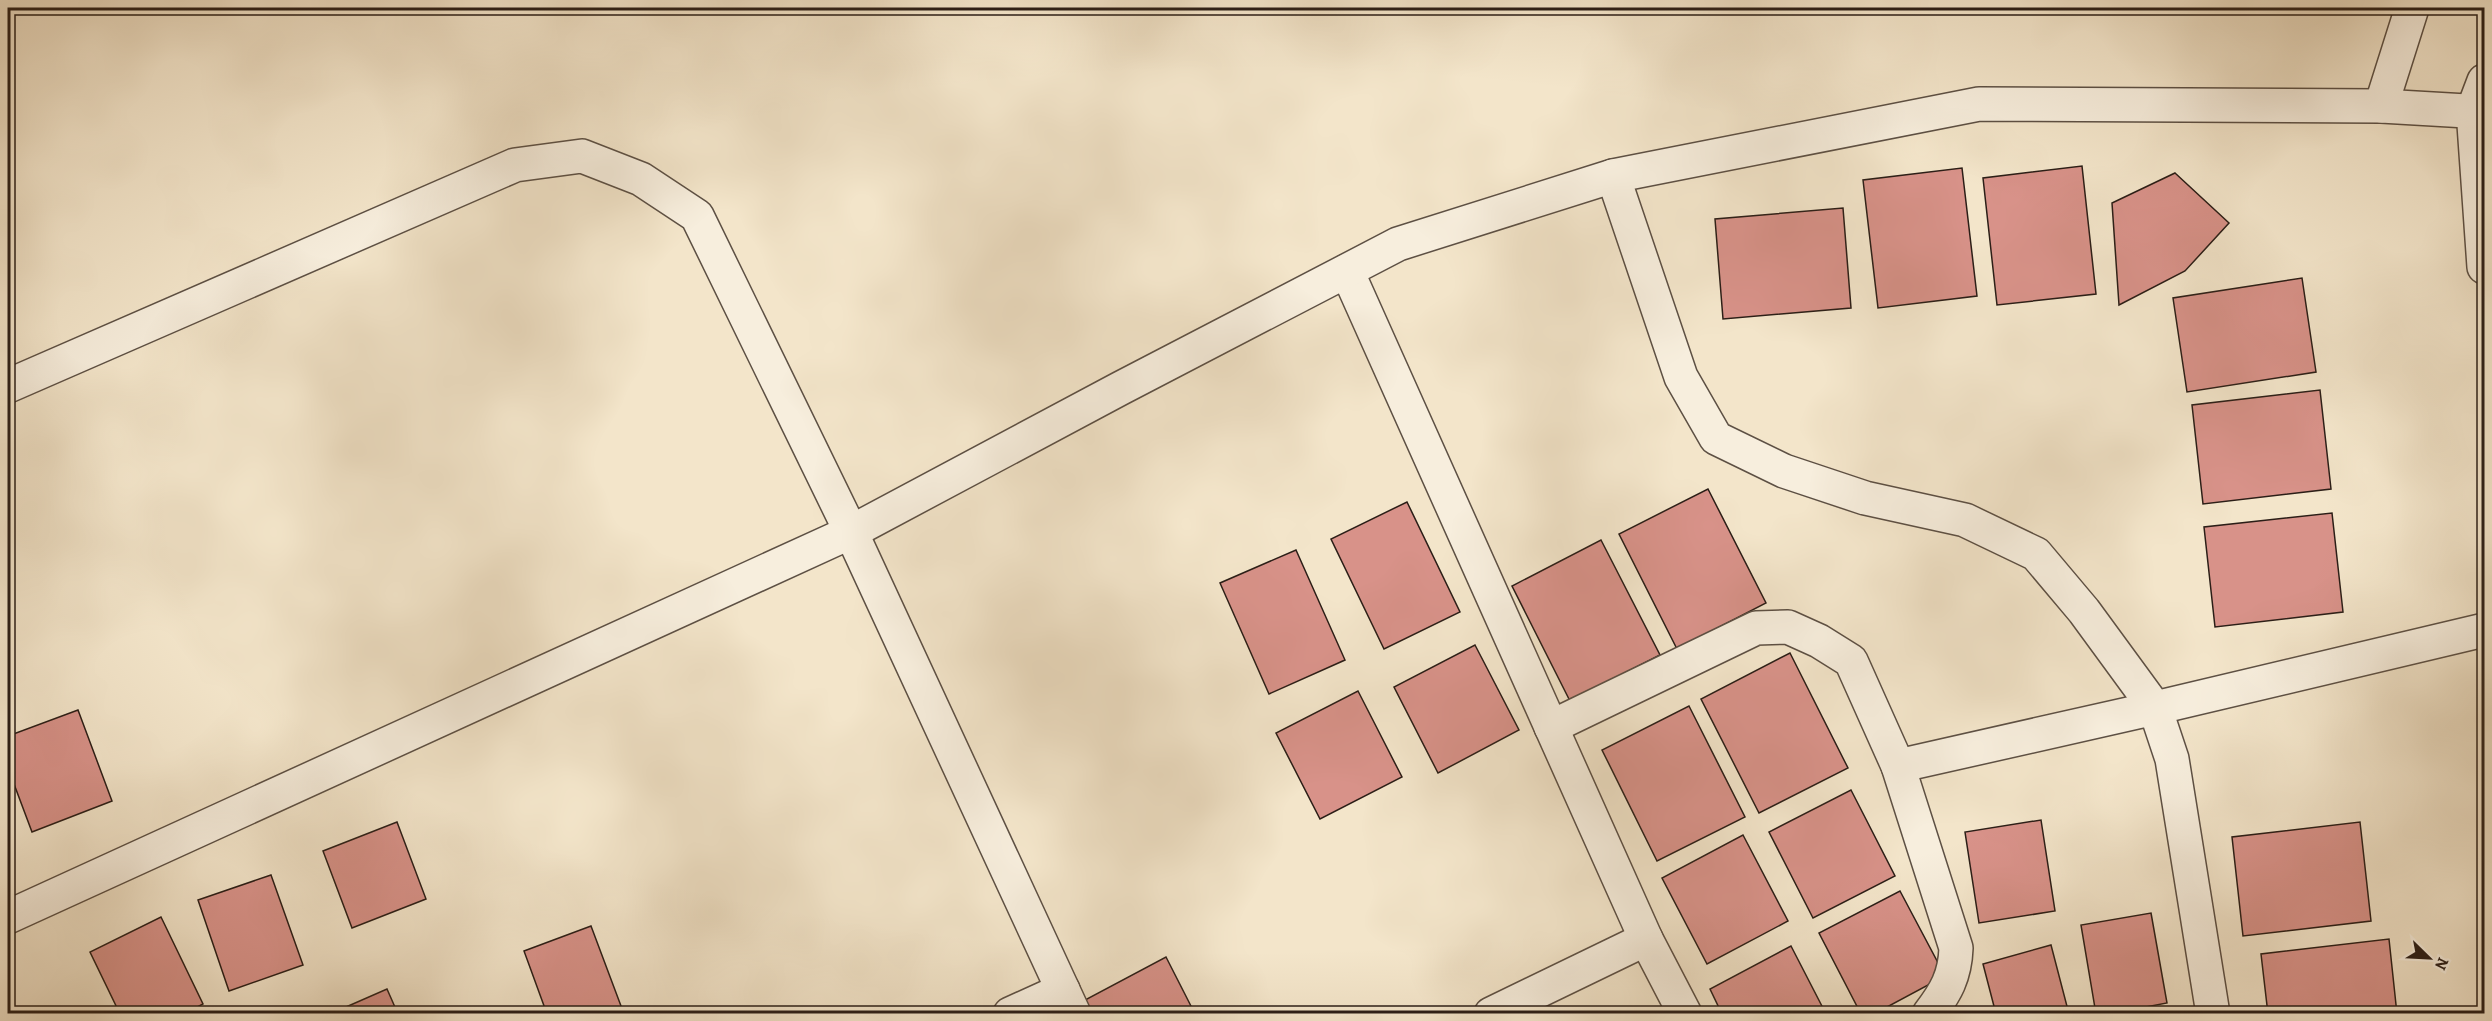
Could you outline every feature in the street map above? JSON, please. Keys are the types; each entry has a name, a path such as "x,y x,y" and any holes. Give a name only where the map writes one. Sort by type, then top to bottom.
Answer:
{"street":[{"path":"2381,105 2412,8"},
{"path":"8,917 851,532 1120,388 1398,244 1613,176 1979,104 2381,105 2481,101 2484,267"},
{"path":"8,386 515,165 582,156 641,179 697,216 851,532 1069,1002 1010,1014"},
{"path":"1613,176 1682,377 1716,438 1784,471 1865,498 1965,520 2036,554 2084,611 2155,708 2172,759 2213,1014"},
{"path":"1347,271 1646,939 1685,1014"},
{"path":"1551,727 1756,628 1788,627 1819,641 1851,662 1898,766 1956,948 1956,964 1945,994 1929,1014"},
{"path":"1898,766 2484,630"},
{"path":"1491,1014 1646,939"}],"building":[{"path":"2082,166 2096,294 1997,305 1983,178"},
{"path":"1962,168 1977,296 1878,308 1863,180"},
{"path":"2175,173 2229,223 2185,271 2119,305 2112,203"},
{"path":"1843,208 1851,308 1723,319 1715,219"},
{"path":"2302,278 2316,372 2187,392 2173,298"},
{"path":"2320,390 2331,489 2203,504 2192,405"},
{"path":"1708,489 1766,603 1677,649 1619,534"},
{"path":"1407,502 1460,612 1384,649 1331,539"},
{"path":"2332,513 2343,612 2215,627 2204,527"},
{"path":"1601,540 1660,655 1570,701 1512,586"},
{"path":"1296,550 1345,660 1269,694 1220,583"},
{"path":"1475,645 1519,730 1438,773 1394,687"},
{"path":"1790,653 1848,768 1759,813 1701,699"},
{"path":"1358,691 1402,777 1320,819 1276,733"},
{"path":"1689,706 1745,817 1657,861 1602,750"},
{"path":"78,710 112,801 32,832 8,768 8,736"},
{"path":"1851,790 1895,876 1813,918 1769,832"},
{"path":"2041,820 2055,911 1979,923 1965,832"},
{"path":"397,822 426,899 352,928 323,851"},
{"path":"2360,822 2371,921 2243,936 2232,837"},
{"path":"1743,835 1788,921 1707,964 1662,878"},
{"path":"271,875 303,965 229,991 198,900"},
{"path":"1900,891 1945,976 1874,1014 1861,1014 1819,933"},
{"path":"2151,913 2167,1003 2109,1014 2096,1014 2081,925"},
{"path":"161,917 203,1004 184,1014 120,1014 90,952"},
{"path":"591,926 624,1014 547,1014 524,951"},
{"path":"2389,939 2397,1014 2268,1014 2261,954"},
{"path":"2051,945 2069,1014 1996,1014 1983,964"},
{"path":"1791,946 1826,1014 1722,1014 1710,989"},
{"path":"1166,957 1195,1014 1092,1014 1085,1000"},
{"path":"387,989 398,1014 330,1014"}]}
